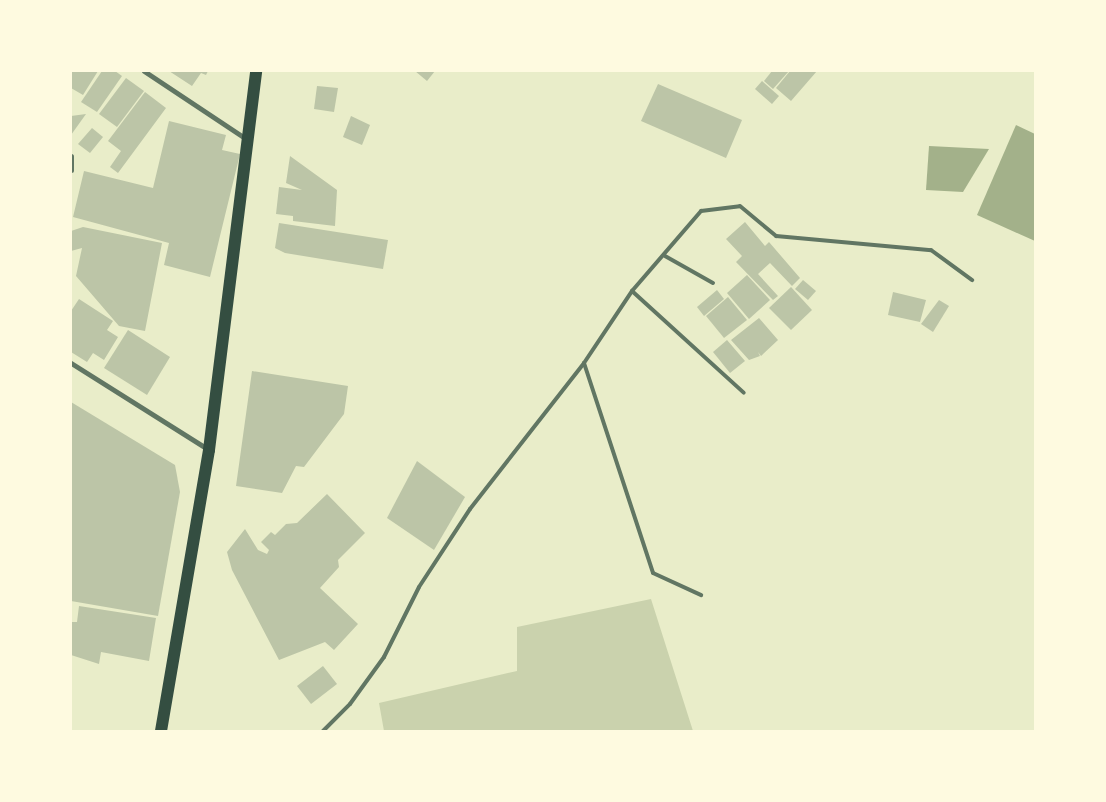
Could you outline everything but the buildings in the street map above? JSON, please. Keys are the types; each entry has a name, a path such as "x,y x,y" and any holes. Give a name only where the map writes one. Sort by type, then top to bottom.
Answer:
{"main road":[{"path":"160,731 209,450 245,138 256,71"}],"street":[{"path":"144,71 245,138"},
{"path":"71,156 71,170"},
{"path":"71,362 209,450"}],"lane":[{"path":"323,731 350,704 384,657 419,587 470,509 584,363 632,291 665,256 701,211 740,206 776,236 931,250 972,280"},
{"path":"665,256 713,283"},
{"path":"632,291 744,393"},
{"path":"584,363 653,573 701,595"}],"shaded area":[{"path":"1016,125 1035,134 1035,241 977,215"},
{"path":"929,146 989,149 963,192 926,190"},
{"path":"651,599 693,731 384,731 379,703 517,671 517,627"}]}
